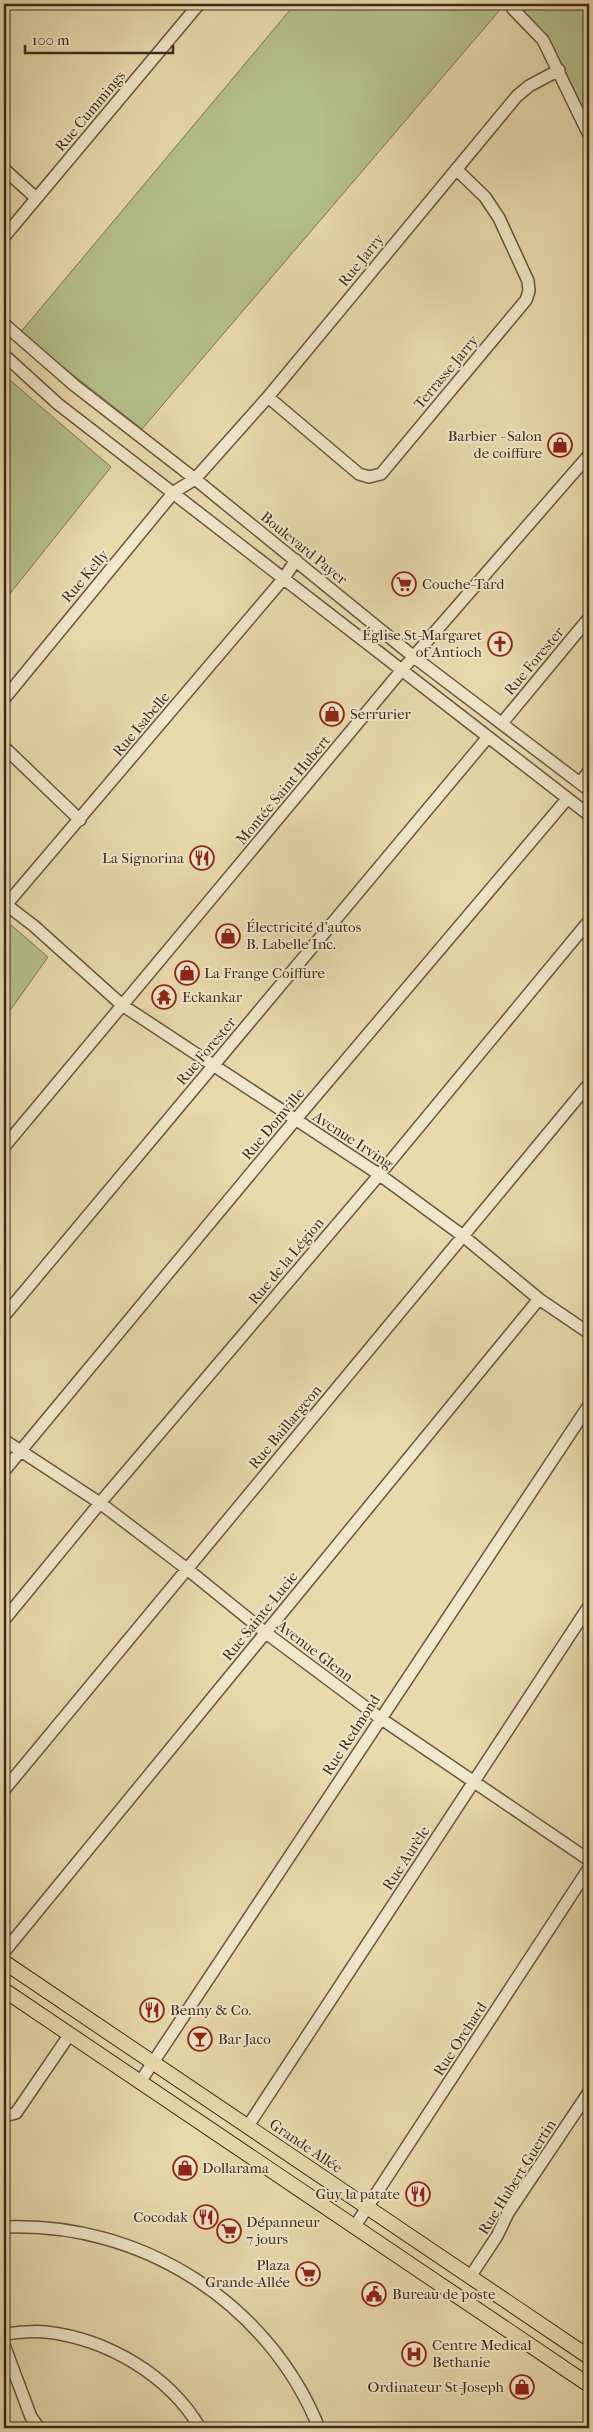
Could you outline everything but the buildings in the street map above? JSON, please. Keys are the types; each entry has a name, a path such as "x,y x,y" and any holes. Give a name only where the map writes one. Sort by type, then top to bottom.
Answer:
{"main road":[{"name":"Grande Allée","path":"4,1962 589,2357"},
{"path":"4,1990 589,2385"}],"street":[{"name":"Rue Cummings","path":"4,237 199,4"},
{"path":"513,9 543,40 589,135"},
{"name":"Rue Jarry","path":"195,479 268,397 517,96 529,86 559,70"},
{"path":"4,169 36,198"},
{"name":"Terrasse Jarry","path":"268,397 359,474 369,478 381,474 520,307 530,292 528,282 499,218 485,197 456,169"},
{"name":"Boulevard Payer","path":"4,324 74,385 195,479 414,657 589,790"},
{"path":"4,355 58,404 589,815"},
{"name":"Montée Saint-Hubert","path":"4,1147 401,671 589,455"},
{"name":"Rue Kelly","path":"4,699 174,492 195,479"},
{"name":"Rue Isabelle","path":"5,904 80,820 284,578 296,560"},
{"name":"Rue Forester","path":"502,723 589,618"},
{"name":"Rue Forester","path":"4,1316 488,737"},
{"path":"4,747 80,820"},
{"path":"580,783 589,771"},
{"name":"Rue Domville","path":"4,1471 295,1120 568,799"},
{"name":"Avenue Irving","path":"5,904 34,926 122,1005 380,1174 463,1236 539,1299 589,1333"},
{"name":"Rue de la Légion","path":"4,1620 100,1503 380,1174 589,921"},
{"name":"Rue Baillargeon","path":"4,1790 589,1084"},
{"name":"Rue Sainte-Lucie","path":"4,1952 539,1299"},
{"name":"Rue Redmond","path":"140,2082 589,1405"},
{"name":"Avenue Glenn","path":"4,1440 100,1503 187,1569 266,1633 380,1718 589,1860"},
{"name":"Rue Aurèle","path":"248,2126 589,1606"},
{"name":"Rue Orchard","path":"355,2226 589,1868"},
{"path":"4,2116 16,2112 70,2034"},
{"name":"Rue Hubert-Guertin","path":"470,2277 497,2236 508,2213 589,2092"},
{"path":"4,2227 46,2228 105,2238 154,2256 197,2280 240,2313 268,2343 298,2384 320,2428"},
{"path":"4,2334 45,2332 82,2340 114,2352 146,2371 178,2396 200,2428"},
{"path":"4,2345 31,2417 39,2428"}],"green space":[{"path":"295,4 505,4 142,429 20,333"},
{"path":"509,4 589,4 589,123 529,19"},
{"path":"4,375 111,467 4,601"},
{"path":"4,919 48,957 4,1019"}],"place":[{"name":"Barbier - Salon de coiffure","path":"560,445"},
{"name":"Couche-Tard","path":"404,584"},
{"name":"Église St-Margaret of Antioch","path":"500,644"},
{"name":"Serrurier","path":"332,714"},
{"name":"La Signorina","path":"202,858"},
{"name":"Électricité d'autos B. Labelle Inc.","path":"228,936"},
{"name":"La Frange Coiffure","path":"187,973"},
{"name":"Eckankar","path":"164,997"},
{"name":"Benny & Co.","path":"152,2010"},
{"name":"Bar Jaco","path":"200,2039"},
{"name":"Dollarama","path":"185,2168"},
{"name":"Guy la patate","path":"418,2194"},
{"name":"Cocodak","path":"206,2217"},
{"name":"Dépanneur 7 jours","path":"229,2231"},
{"name":"Plaza Grande-Allée","path":"308,2274"},
{"name":"Bureau de poste","path":"374,2294"},
{"name":"Centre Medical Bethanie","path":"414,2354"},
{"name":"Ordinateur St-Joseph","path":"522,2387"}]}
